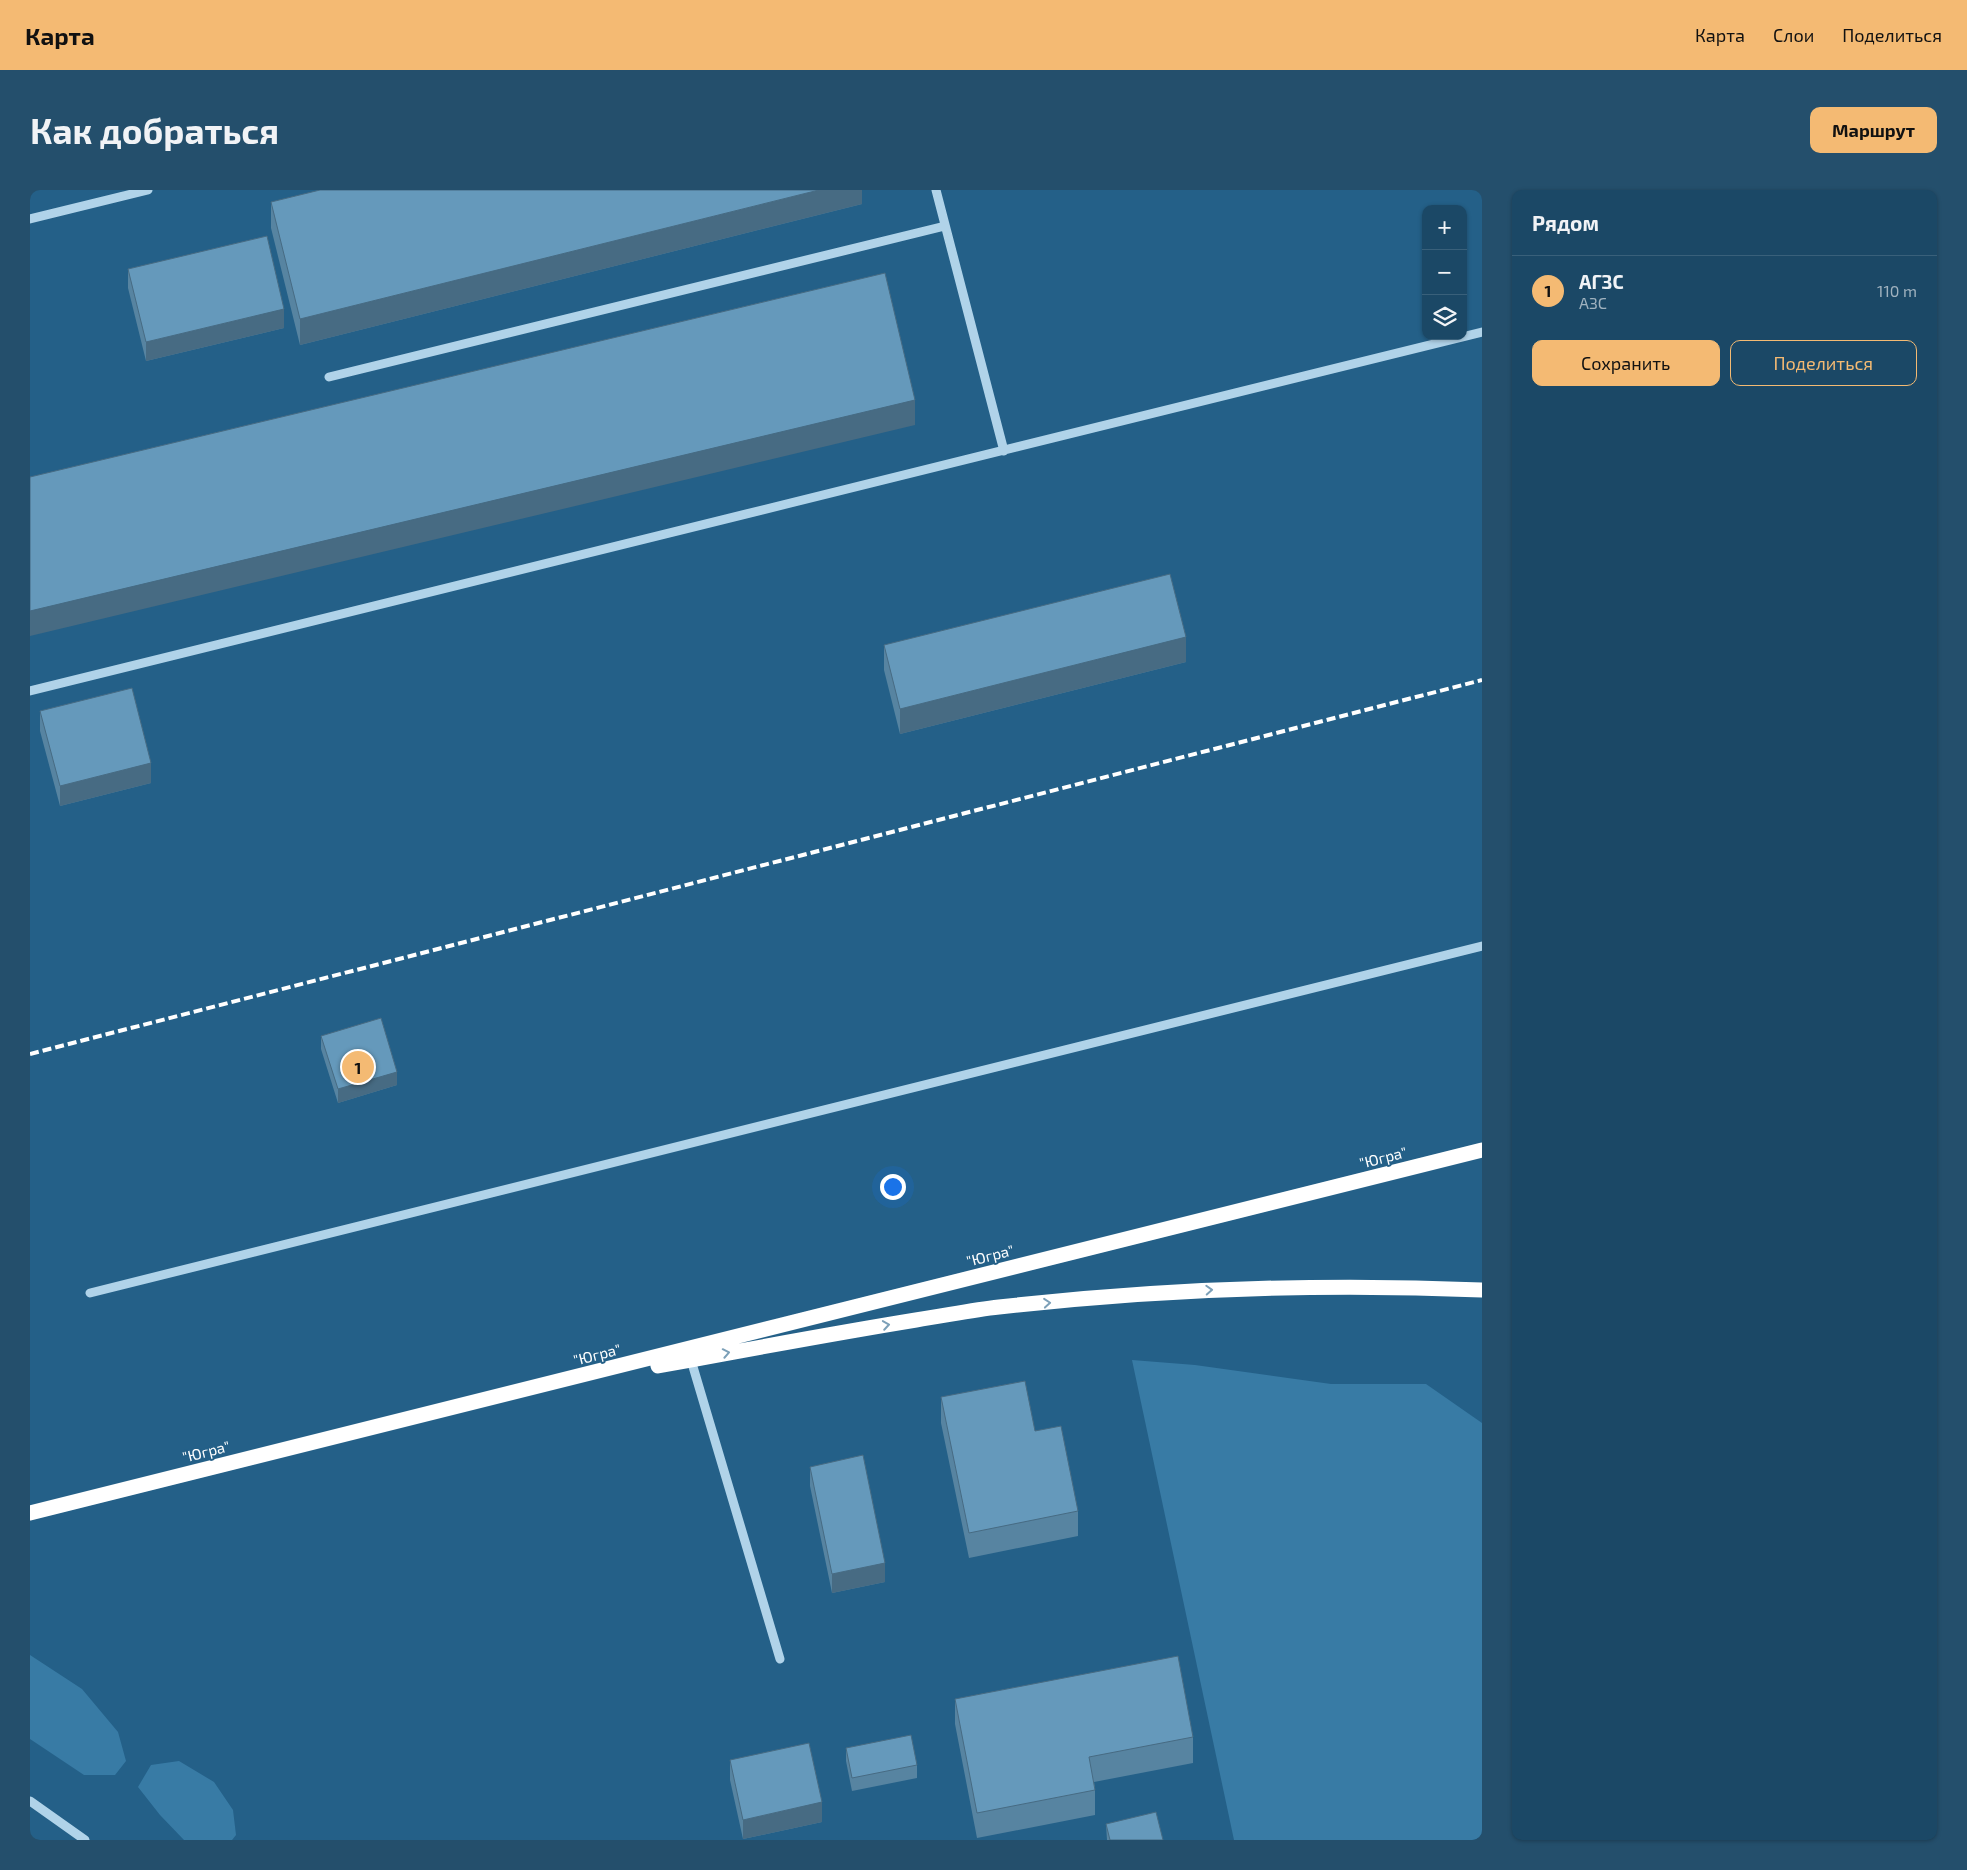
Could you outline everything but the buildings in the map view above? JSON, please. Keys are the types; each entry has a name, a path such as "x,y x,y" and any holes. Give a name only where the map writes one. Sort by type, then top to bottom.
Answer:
{"highway":[{"name":"\"Югра\"","path":"30,1513 1482,1150"},
{"name":"\"Югра\"","path":"506,1395 830,1334 998,1307 1146,1293 1282,1286 1426,1287 1482,1290"}],"street":[{"path":"30,219 148,190"},
{"path":"936,190 1004,451"},
{"path":"329,377 945,226"},
{"path":"30,692 1482,332"},
{"path":"90,1293 1482,946"},
{"path":"691,1360 780,1658"},
{"path":"30,1801 85,1840"}],"shaded area":[{"path":"1132,1360 1195,1365 1331,1384 1426,1384 1482,1423 1482,1840 1234,1840"},
{"path":"30,1655 82,1689 118,1732 126,1761 115,1775 84,1775 30,1739"},
{"path":"179,1761 214,1782 233,1810 236,1835 232,1840 184,1840 160,1815 138,1787 151,1765"}],"railway":[{"path":"30,1054 1482,680"}],"place":[{"name":"АГЗС","path":"358,1067"}]}
